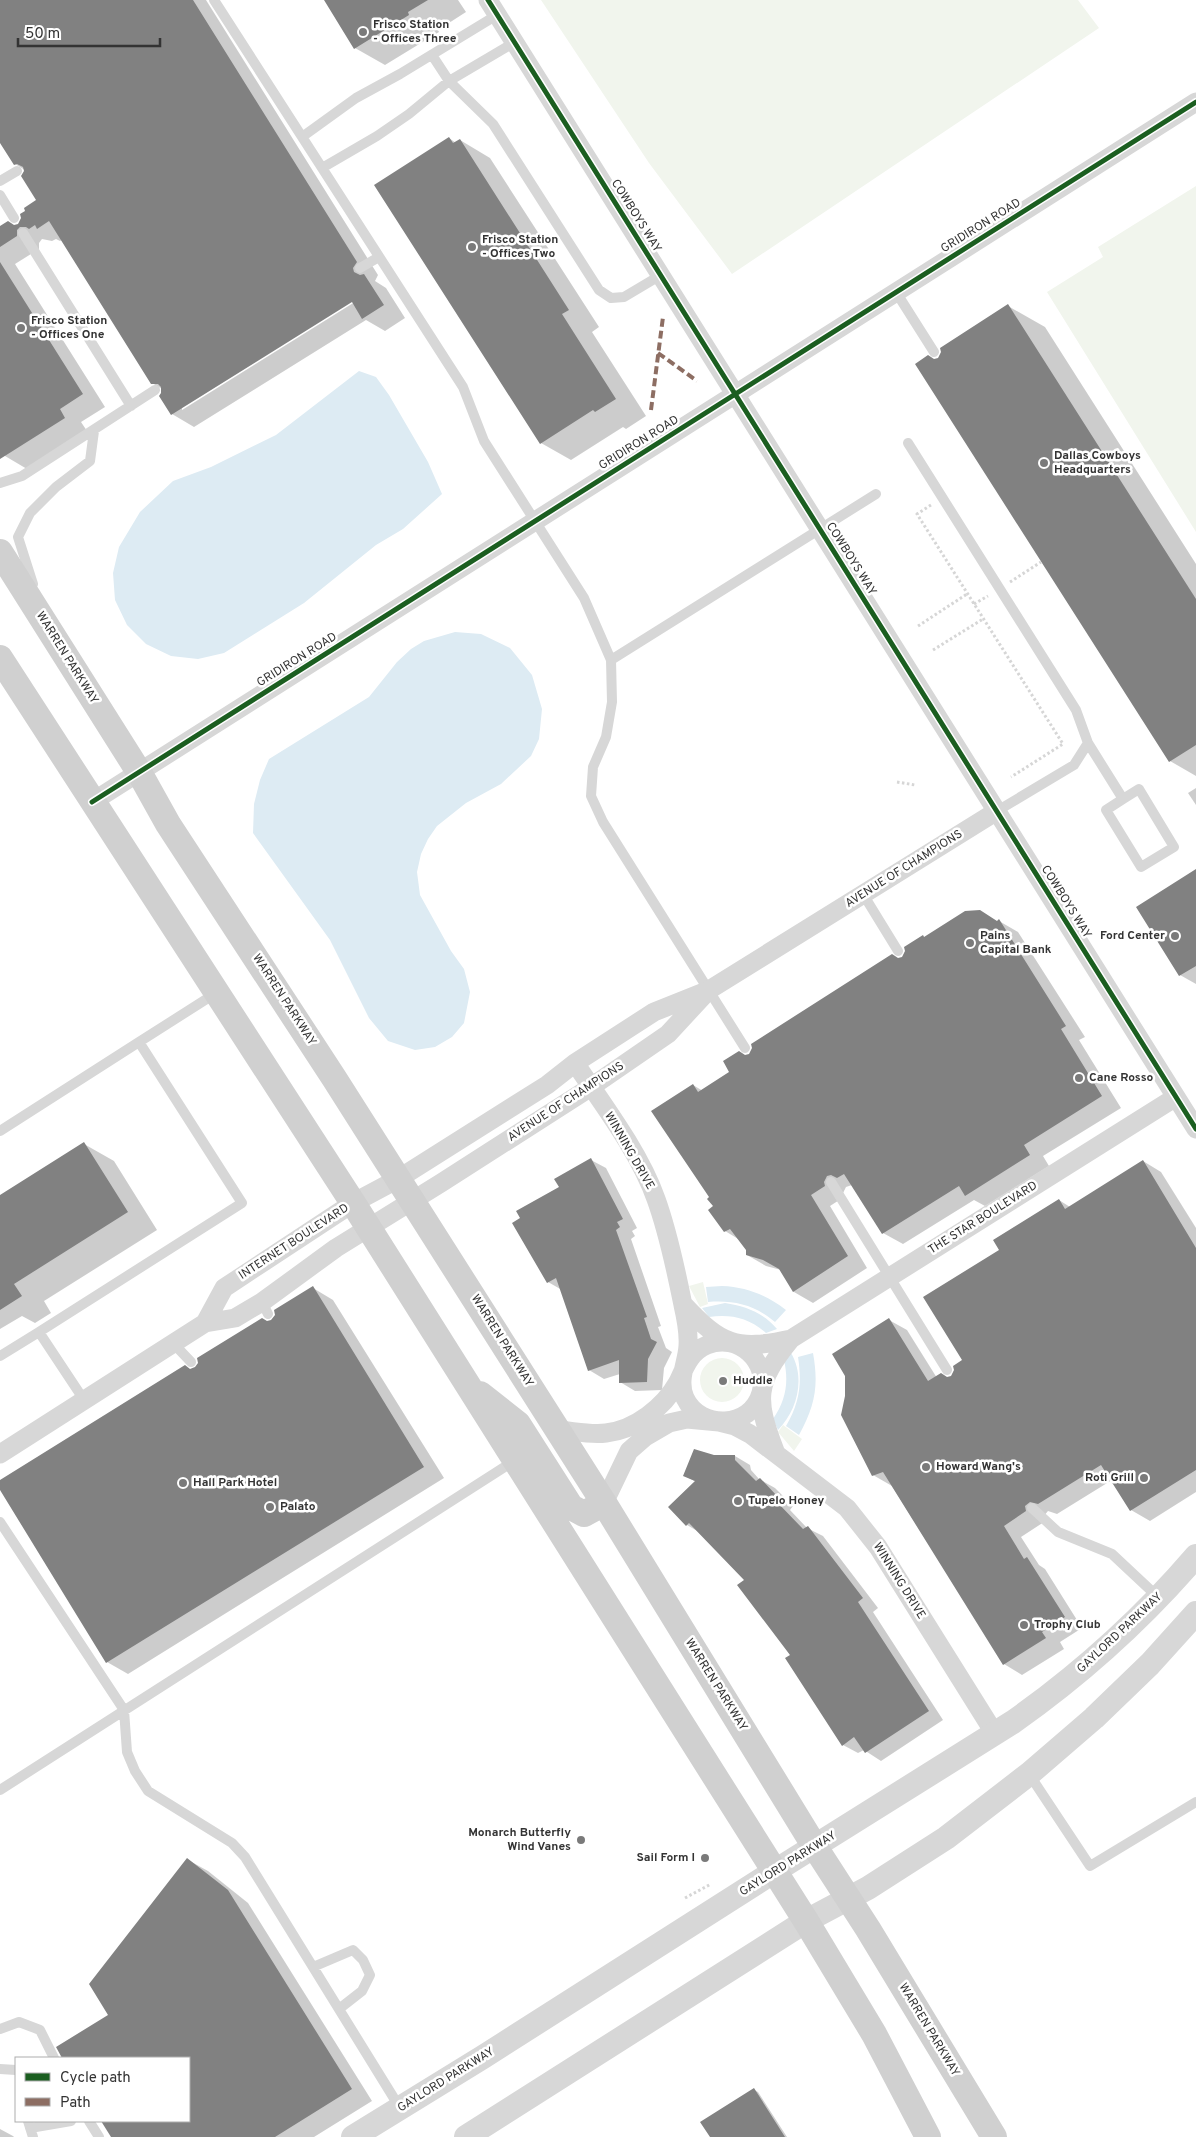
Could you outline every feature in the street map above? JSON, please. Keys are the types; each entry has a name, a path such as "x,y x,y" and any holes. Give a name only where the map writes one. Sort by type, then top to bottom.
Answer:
{"main road":[{"name":"WARREN PARKWAY","path":"0,552 139,772 168,824 413,1201 604,1503 994,2137"},
{"path":"0,658 368,1228 775,1871 874,2034 928,2137"},
{"path":"467,1385 518,1424 571,1507 584,1514 604,1503"}],"street":[{"name":"COWBOYS WAY","path":"493,7 1196,1129"},
{"name":"GRIDIRON ROAD","path":"92,802 1196,102"},
{"name":"AVENUE OF CHAMPIONS","path":"398,1179 547,1085 575,1063 654,1012 709,990 997,811"},
{"name":"AVENUE OF CHAMPIONS","path":"413,1201 591,1087 668,1034 709,990"},
{"name":"WINNING DRIVE","path":"575,1063 628,1145 656,1198 683,1304 688,1341 684,1369"},
{"name":"THE STAR BOULEVARD","path":"762,1389 772,1363 791,1339 1176,1097"},
{"name":"INTERNET BOULEVARD","path":"205,1323 224,1288 352,1203 398,1179"},
{"name":"INTERNET BOULEVARD","path":"0,1454 205,1323 235,1318 265,1308 336,1248 413,1201"},
{"name":"WINNING DRIVE","path":"683,1304 706,1328 733,1343"},
{"name":"THE STAR BOULEVARD","path":"733,1343 758,1346 791,1339"},
{"path":"604,1503 628,1451 654,1422 658,1409 676,1385 690,1357 700,1348 713,1343 733,1343 746,1350 756,1361 762,1374 763,1416 775,1451"},
{"path":"684,1369 683,1390 689,1404 699,1414 719,1422"},
{"path":"557,1430 606,1433 654,1422 669,1423 686,1419 719,1422 732,1421 749,1412 757,1402 762,1389"},
{"name":"WINNING DRIVE","path":"719,1422 744,1430 775,1451 833,1496 861,1524 878,1547 995,1734"},
{"name":"GAYLORD PARKWAY","path":"353,2137 709,1915 775,1871 815,1848 995,1734 1048,1698 1112,1644 1158,1598 1196,1556"},
{"path":"466,2137 806,1921 848,1898 946,1838 1029,1774 1123,1692 1193,1622 1158,1598"}],"lane":[{"path":"214,0 463,387 484,441 584,598 611,660 610,711 606,737 593,767 591,796 603,822 745,1048"},
{"path":"302,137 356,98 432,55 493,7"},
{"path":"322,168 377,136 409,114 449,81 515,42"},
{"path":"432,55 449,81 492,124 599,290 611,298 624,297 661,275"},
{"path":"0,181 17,171"},
{"path":"0,195 14,218"},
{"path":"23,232 131,406"},
{"path":"360,268 379,257"},
{"path":"896,292 934,352"},
{"path":"0,483 22,476 155,390"},
{"path":"60,647 27,569 18,537 30,513 56,487 90,461 94,431"},
{"path":"908,443 1076,710 1088,743 1123,799"},
{"path":"611,660 876,494"},
{"path":"997,811 1074,765 1088,743"},
{"path":"1139,789 1174,847 1141,867 1106,810 1123,799 1139,789"},
{"path":"862,894 898,951"},
{"path":"0,1131 216,993"},
{"path":"0,1356 242,1203 139,1042"},
{"path":"830,1182 947,1370"},
{"path":"39,1332 84,1400"},
{"path":"173,1343 191,1362"},
{"path":"0,1790 515,1460"},
{"path":"1032,1508 1058,1532 1112,1554 1158,1598"},
{"path":"0,1522 124,1710 127,1752 135,1771 148,1791 232,1843 245,1857 400,2108"},
{"path":"1029,1774 1090,1866 1196,1802"},
{"path":"313,1967 353,1950 363,1960 370,1975 362,1991 339,2009"},
{"path":"0,2029 19,2022 40,2030 54,2057"},
{"path":"0,2069 15,2070"},
{"path":"31,2129 66,2122"},
{"path":"90,2122 99,2137"}],"path":[{"path":"942,498 917,514 1063,744 1011,776"},
{"path":"918,626 967,594"},
{"path":"933,650 983,619"},
{"path":"898,782 915,786"}],"shaded area":[{"path":"541,0 1078,0 1099,28 732,274 649,163"},
{"path":"1196,186 1196,532 1047,292 1103,257 1098,247"},
{"path":"359,371 376,377 389,395 428,462 442,494 403,529 376,545 304,603 224,653 198,659 171,656 146,644 127,625 115,600 113,573 119,547 140,512 173,481 211,467 276,435"},
{"path":"455,632 481,634 510,648 532,675 542,709 539,739 531,756 501,784 466,803 437,826 421,854 417,872 420,895 451,951 464,969 470,992 464,1023 452,1037 435,1047 415,1050 388,1041 369,1018 330,940 253,833 254,804 260,780 269,759 369,697 397,662 411,649 424,641"},
{"path":"703,1282 708,1304 700,1307 689,1286"},
{"path":"706,1287 740,1288 756,1293 786,1310 775,1322 760,1311 744,1305 727,1302 708,1302"},
{"path":"725,1303 754,1311 772,1323 777,1329 766,1333 753,1324 739,1318 725,1316 709,1317 702,1308"},
{"path":"791,1353 798,1373 797,1394 790,1413 778,1430 773,1419 784,1398 786,1376 784,1360"},
{"path":"813,1353 816,1376 814,1395 809,1415 799,1435 786,1426 799,1392 798,1357"},
{"path":"722,1358 734,1362 740,1368 744,1380 740,1392 734,1398 722,1402 710,1398 704,1392 700,1380 704,1368 710,1362"},
{"path":"783,1425 802,1439 794,1451 778,1432"}],"building":[{"path":"0,0 193,0 357,262 353,268 354,272 360,275 364,274 384,305 362,319 352,302 171,415 159,396 161,387 158,384 151,384 49,221 37,229 35,225 29,229 20,227 17,230 17,236 0,247 0,226 8,221 14,225 18,224 21,218 20,214 25,211 24,208 36,200 21,176 24,171 23,167 17,164 14,165 0,143"},
{"name":"Frisco Station - Offices Three","path":"324,0 428,0 408,12 409,15 354,49"},
{"name":"Frisco Station - Offices Two","path":"449,137 453,143 460,139 569,310 562,314 616,399 595,412 593,410 540,444 374,185"},
{"name":"Frisco Station - Offices One","path":"0,262 83,394 60,409 65,418 0,459"},
{"name":"Dallas Cowboys Headquarters","path":"1008,304 1196,599 1196,745 1169,762 915,364 928,355 934,359 938,358 941,352 940,348"},
{"name":"Ford Center","path":"1196,869 1196,966 1179,976 1136,907"},
{"path":"980,910 997,921 999,919 1066,1026 1061,1029 1102,1096 1024,1145 1030,1155 965,1196 959,1186 882,1234 844,1174 837,1178 831,1175 827,1176 824,1182 825,1186 811,1195 848,1256 793,1292 779,1269 763,1260 746,1255 746,1250 730,1229 724,1232 708,1210 713,1206 707,1199 709,1197 651,1111 693,1084 698,1092 729,1072 723,1061 739,1051 745,1055 749,1054 752,1048 751,1044 892,954 898,958 902,957 905,951 904,947 923,935 924,937 965,911"},
{"path":"84,1142 128,1212 14,1284 22,1296 0,1310 0,1195"},
{"path":"591,1158 623,1219 617,1222 620,1227 616,1230 647,1317 644,1318 651,1339 657,1342 648,1359 647,1382 619,1383 619,1360 588,1371 556,1278 547,1283 512,1223 520,1218 516,1211 559,1187 554,1179"},
{"path":"1143,1160 1196,1248 1196,1470 1130,1511 1101,1465 1038,1504 1030,1502 1025,1506 1026,1511 1004,1526 1024,1559 1027,1557 1065,1617 1042,1632 1046,1638 1003,1665 883,1472 872,1476 841,1415 845,1396 845,1376 832,1354 889,1318 928,1381 941,1373 947,1377 951,1376 954,1370 953,1366 962,1360 923,1297 999,1250 993,1240 1059,1199 1065,1209"},
{"path":"313,1286 424,1467 106,1663 0,1490 0,1480 185,1365 190,1369 195,1367 198,1363 197,1358 262,1318 267,1321 271,1320 275,1315 274,1310"},
{"path":"694,1449 714,1455 735,1455 735,1460 756,1481 760,1478 778,1497 775,1500 803,1529 808,1526 863,1598 858,1602 929,1711 865,1753 854,1737 842,1746 785,1658 790,1655 737,1585 744,1580 689,1523 686,1526 668,1507 695,1481 683,1476"},
{"path":"187,1858 228,1890 352,2089 275,2137 111,2137 102,2122 190,2122 190,2057 61,2057 56,2047 108,2015 89,1984"},
{"path":"754,2088 785,2137 710,2137 700,2122"}],"marked path":[{"path":"651,410 663,317"},
{"path":"658,353 697,381"}],"cycle path":[{"path":"488,0 1196,1129"},
{"path":"92,802 1196,102"}],"place":[{"name":"Frisco Station - Offices Three","path":"363,32"},
{"name":"Frisco Station - Offices Two","path":"472,247"},
{"name":"Frisco Station - Offices One","path":"21,328"},
{"name":"Dallas Cowboys Headquarters","path":"1044,463"},
{"name":"Ford Center","path":"1175,936"},
{"name":"Pains Capital Bank","path":"970,943"},
{"name":"Cane Rosso","path":"1079,1078"},
{"name":"Huddle","path":"723,1381"},
{"name":"Howard Wang's","path":"926,1467"},
{"name":"Roti Grill","path":"1144,1478"},
{"name":"Hall Park Hotel","path":"183,1483"},
{"name":"Tupelo Honey","path":"738,1501"},
{"name":"Palato","path":"270,1507"},
{"name":"Trophy Club","path":"1024,1625"},
{"name":"Monarch Butterfly Wind Vanes","path":"581,1840"},
{"name":"Sail Form I","path":"705,1858"}]}
